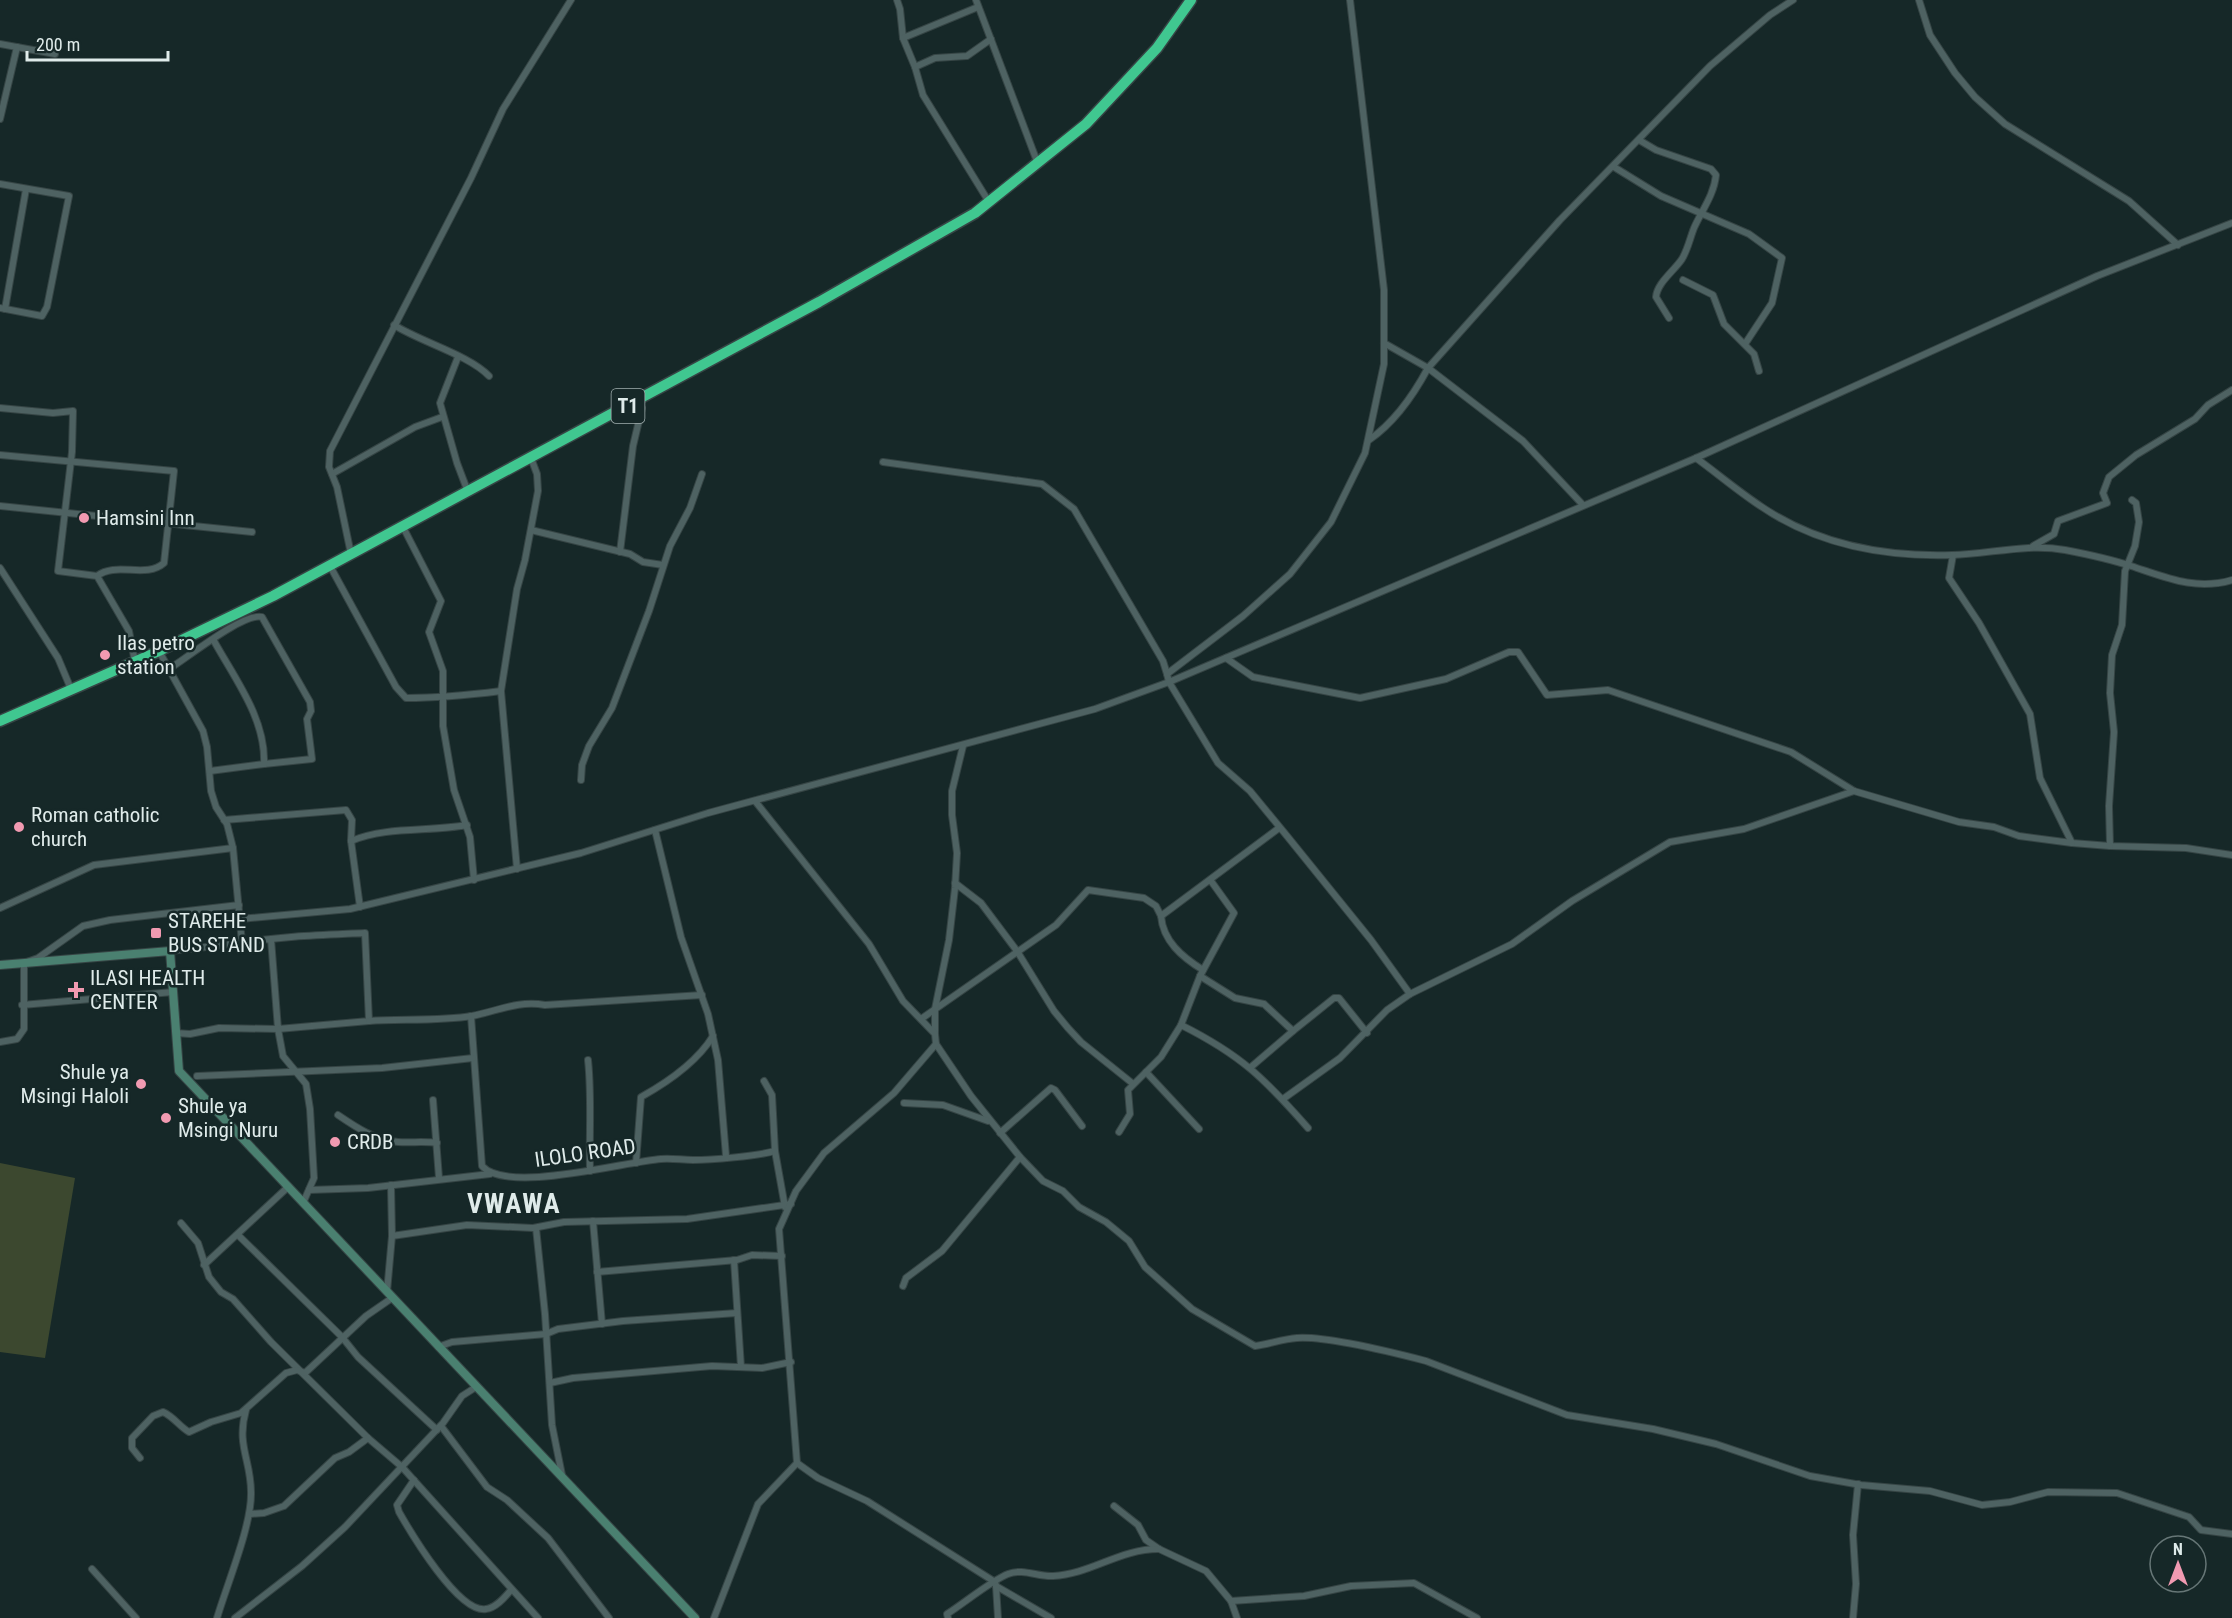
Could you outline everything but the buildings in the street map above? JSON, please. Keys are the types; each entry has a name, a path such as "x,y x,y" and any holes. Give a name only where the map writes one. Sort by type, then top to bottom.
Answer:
{"highway":[{"name":"T1","path":"0,721 159,651 330,566 819,302 966,218 1038,164 1086,124 1157,48 1191,0"}],"street":[{"path":"351,554 345,517 332,474 330,451 471,178 503,109 571,0"},
{"path":"897,0 903,38 923,95 989,202"},
{"path":"1167,674 1243,616 1290,574 1330,522 1365,453 1384,364 1384,290 1350,0"},
{"path":"1368,440 1386,428 1415,391 1428,368 1560,220 1710,66 1770,15 1793,0"},
{"path":"1919,0 1930,35 1974,97 2005,124 2129,201 2178,245"},
{"path":"903,38 977,3 1038,164"},
{"path":"915,67 935,58 967,56 992,39"},
{"path":"0,44 55,54"},
{"path":"0,119 17,47"},
{"path":"1639,140 1656,150 1715,172 1714,189 1687,249 1656,291 1659,306 1669,318"},
{"path":"1614,167 1648,189 1749,234 1782,258 1772,303 1745,344"},
{"path":"0,184 69,196 47,306 42,316 2,308 26,189"},
{"path":"240,919 360,907 474,880 1095,709 1169,682 1696,458 2097,276 2232,223"},
{"path":"1683,280 1713,295 1724,324 1756,358 1759,371"},
{"path":"394,325 413,338 480,366 489,376"},
{"path":"1384,343 1428,368 1523,441 1583,505"},
{"path":"458,357 440,403 442,417 448,424 457,463 468,492"},
{"path":"2030,547 2054,534 2058,521 2107,503 2103,493 2109,477 2136,455 2195,419 2208,405 2232,390"},
{"path":"620,552 633,446 642,408 637,401"},
{"path":"0,408 53,413 73,411 71,462 58,571 97,576 106,568 159,567 164,563 174,471 71,462 0,455"},
{"path":"332,474 415,427 442,417"},
{"path":"517,869 501,691 517,589 538,491 537,474 531,458"},
{"path":"1696,458 1762,507 1791,524 1833,540 1901,556 1993,553 2030,547 2064,550 2128,565 2167,580 2195,585 2232,580"},
{"path":"883,462 1042,484 1074,509 1163,661 1169,682 1210,753 1250,791 1371,940 1410,994"},
{"path":"581,780 582,765 589,746 612,708 649,611 663,565 678,528 690,508 702,474"},
{"path":"2110,846 2109,806 2114,732 2110,693 2112,655 2122,625 2125,571 2139,522 2136,503 2132,500"},
{"path":"0,506 252,532"},
{"path":"403,527 441,601 429,632 443,671 441,699 443,726 454,790 467,825 474,880"},
{"path":"531,530 630,554 643,562 663,565"},
{"path":"1953,555 1949,578 1979,623 2030,714 2040,778 2072,843"},
{"path":"330,566 396,687 406,698 441,699 454,694 501,691"},
{"path":"0,568 2,579 32,615 58,658 71,689"},
{"path":"97,576 129,631 135,662"},
{"path":"169,669 214,641 233,625 256,615 262,617 310,702 311,711 307,719 312,759 210,771"},
{"path":"214,641 256,716 265,746 264,764"},
{"path":"159,651 203,731 211,791 233,848 242,943"},
{"path":"1226,658 1254,677 1360,698 1446,679 1509,652 1518,652 1547,695 1608,690 1791,752 1854,791 1959,822 1994,827 2019,836 2072,843 2186,848 2232,855"},
{"path":"963,746 952,790 952,815 957,853 949,940 935,1009 936,1044 970,1096 1020,1157 1043,1181 1063,1191 1079,1207 1106,1222 1129,1241 1145,1268 1192,1309 1255,1346 1296,1338 1312,1339 1405,1356 1426,1361 1567,1415 1653,1429 1731,1449 1810,1476 1858,1484 1930,1491 1982,1505 2010,1502 2048,1492 2117,1493 2189,1516 2201,1530 2232,1534"},
{"path":"1283,1099 1340,1058 1387,1010 1410,994 1512,944 1572,901 1670,842 1744,830 1854,791"},
{"path":"755,801 869,944 903,1000 934,1034"},
{"path":"224,820 346,810 352,820 351,841 360,907"},
{"path":"351,841 375,834 440,830 467,825"},
{"path":"1161,916 1280,828"},
{"path":"655,830 681,937 713,1035 720,1075 726,1156"},
{"path":"0,908 94,865 233,848"},
{"path":"1119,1132 1130,1114 1127,1095 1132,1083 1161,1057 1170,1038 1181,1025 1201,973 1234,914 1211,881"},
{"path":"955,883 981,903 1017,951 1054,1011 1068,1028 1081,1042 1132,1083"},
{"path":"921,1019 1056,925 1088,890 1144,898 1156,906 1168,940 1201,973 1235,998 1264,1004 1293,1031"},
{"path":"24,963 38,958 83,926 110,920 239,905"},
{"path":"0,965 170,951 271,939 365,933 369,1021"},
{"path":"271,939 278,1029 285,1059 306,1084 310,1109 314,1178 303,1203"},
{"path":"170,951 179,1071 693,1618"},
{"path":"0,1042 17,1039 24,1029 22,1005 24,963"},
{"path":"22,1005 173,992"},
{"path":"176,1033 190,1034 219,1028 278,1029 369,1021 471,1016 513,1004 625,1002 702,996"},
{"path":"1251,1067 1336,997 1366,1033"},
{"path":"471,1016 482,1166 493,1174"},
{"path":"1181,1025 1233,1053 1251,1067 1308,1128"},
{"path":"636,1162 641,1097 678,1074 706,1048 713,1035"},
{"path":"392,1236 467,1226 536,1228 564,1222 687,1219 787,1204 824,1153 894,1093 936,1044"},
{"path":"197,1076 298,1073 473,1058"},
{"path":"280,1073 285,1059"},
{"path":"588,1060 592,1096 588,1117 590,1171"},
{"path":"1146,1072 1199,1128"},
{"path":"714,1618 758,1504 797,1463 779,1229 787,1204 775,1151 772,1095 764,1081"},
{"path":"1000,1133 1051,1088 1055,1090 1082,1126"},
{"path":"433,1100 439,1178"},
{"path":"904,1103 943,1105 981,1117 992,1123"},
{"path":"338,1115 361,1131 379,1139 437,1143"},
{"name":"ILOLO ROAD","path":"309,1190 391,1185 439,1178 493,1174 549,1177 636,1162 775,1151"},
{"path":"903,1286 906,1278 942,1251 1020,1157"},
{"path":"305,1373 390,1295 391,1185"},
{"path":"204,1265 288,1187"},
{"path":"593,1221 602,1324"},
{"path":"181,1222 198,1243 209,1277 221,1292 233,1299 271,1342 305,1373 368,1438 402,1467 538,1618"},
{"path":"536,1228 552,1425 563,1479"},
{"path":"238,1235 342,1337 358,1357 439,1428 487,1487 507,1500 548,1538 609,1618"},
{"path":"597,1272 734,1260 752,1255 782,1256"},
{"path":"734,1260 741,1367"},
{"path":"438,1347 452,1342 484,1338 546,1334 558,1329 737,1312"},
{"path":"550,1383 573,1378 712,1366 762,1368 791,1362"},
{"path":"140,1458 132,1448 132,1438 153,1416 163,1412 173,1417 180,1428 189,1432 246,1409 286,1373 297,1370 305,1373"},
{"path":"235,1618 328,1543 439,1428 462,1396 476,1387"},
{"path":"217,1618 250,1514 252,1491 241,1438 246,1409"},
{"path":"250,1514 264,1513 284,1506 335,1458 349,1452 368,1438"},
{"path":"797,1463 818,1478 867,1501 1051,1618"},
{"path":"414,1480 397,1505 399,1512 421,1547 460,1596 472,1607 487,1609 511,1590"},
{"path":"1852,1618 1856,1584 1853,1535 1858,1484"},
{"path":"1114,1506 1138,1525 1146,1539 1159,1549 1206,1571 1231,1600 1238,1618"},
{"path":"948,1618 947,1614 1008,1574 1026,1572 1053,1576 1101,1564 1125,1552 1159,1549"},
{"path":"92,1569 136,1618"},
{"path":"1231,1600 1304,1596 1351,1586 1414,1583 1477,1618"},
{"path":"996,1584 998,1618"}],"green space":[{"path":"0,1163 75,1178 45,1358 0,1352"}],"place":[{"name":"Hamsini Inn","path":"84,518"},
{"name":"Ilas petro station","path":"105,655"},
{"name":"Roman catholic church","path":"19,827"},
{"name":"STAREHE BUS STAND","path":"156,933"},
{"name":"ILASI HEALTH CENTER","path":"76,990"},
{"name":"Shule ya Msingi Haloli","path":"141,1084"},
{"name":"Shule ya Msingi Nuru","path":"166,1118"},
{"name":"CRDB","path":"335,1142"}],"district":[{"name":"VWAWA","path":"514,1204"}]}
